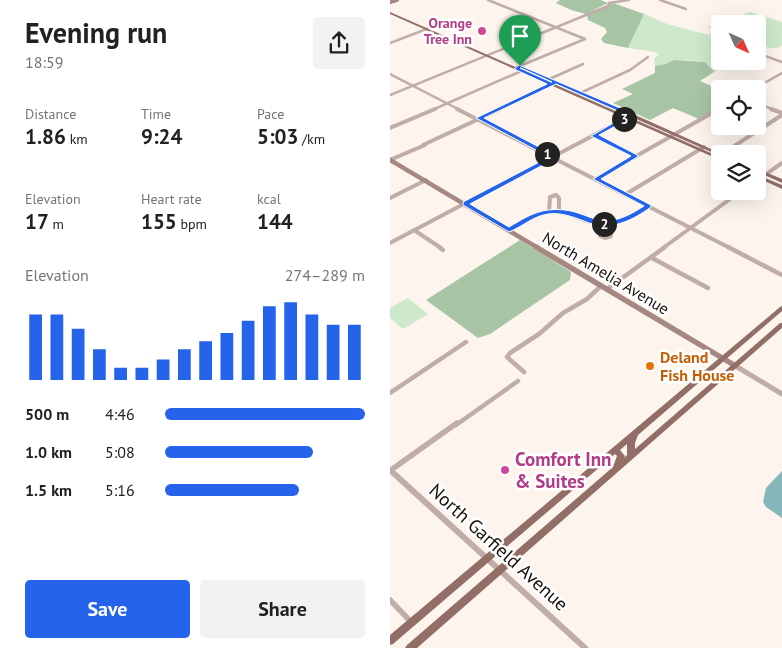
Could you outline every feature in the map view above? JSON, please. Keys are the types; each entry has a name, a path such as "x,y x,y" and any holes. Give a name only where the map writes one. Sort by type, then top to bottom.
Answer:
{"main road":[{"path":"390,2 397,0"},
{"path":"390,11 432,27 550,82 711,152"},
{"path":"390,11 427,29 489,54 515,68 523,69"},
{"name":"North Amelia Avenue","path":"390,160 734,365"},
{"path":"766,178 782,181"},
{"path":"766,179 782,187"},
{"path":"390,641 782,308"},
{"path":"410,648 782,325"},
{"path":"631,455 631,443 634,434"},
{"path":"616,449 621,456 616,468"}],"street":[{"path":"390,128 584,40 584,37 488,0"},
{"path":"603,0 610,3"},
{"path":"390,95 558,27 610,3 629,0"},
{"path":"660,0 686,9"},
{"path":"390,43 432,27"},
{"path":"766,56 782,62"},
{"path":"578,94 630,70 648,57"},
{"path":"390,160 479,118 583,64"},
{"path":"766,82 782,73"},
{"path":"390,74 448,102 782,275"},
{"path":"766,107 782,114"},
{"path":"596,179 711,113"},
{"path":"736,145 782,114"},
{"path":"390,243 629,116"},
{"path":"594,136 636,156"},
{"path":"626,194 702,148"},
{"path":"766,174 782,164"},
{"path":"390,198 426,180"},
{"path":"549,212 550,197 556,195 559,198 559,212"},
{"path":"524,372 508,360 507,357 510,353 539,334 563,313 652,258 688,227 728,200"},
{"path":"509,230 535,215 549,212 559,212 600,223 623,222 649,206"},
{"path":"600,223 600,236 605,238 610,236 610,224"},
{"path":"414,230 443,250"},
{"path":"652,258 708,288"},
{"path":"390,393 466,342"},
{"name":"North Amelia Avenue","path":"734,365 782,394"},
{"path":"390,470 518,381"},
{"name":"North Garfield Avenue","path":"390,470 488,557 585,648"},
{"path":"390,600 412,623"}],"green space":[{"path":"560,0 601,0 608,3 586,14 556,3"},
{"path":"613,3 644,14 628,48 604,43 601,39 607,32 605,28 588,20 587,15"},
{"path":"750,12 760,15 743,15"},
{"path":"644,14 667,24 709,35 711,34 711,69 701,61 674,60 666,65 655,66 654,59 659,54 628,48"},
{"path":"766,17 782,22 782,45 773,48 767,47"},
{"path":"674,60 705,62 714,72 700,81 711,86 711,112 699,119 673,108 650,120 613,103 633,94 622,89 655,73 655,66"},
{"path":"520,240 571,272 570,280 490,334 478,338 426,300"},
{"path":"408,298 428,314 403,329 390,318 390,308"}],"water":[{"path":"782,471 782,518 766,507 763,502 766,488"}],"place":[{"name":"Orange Tree Inn","path":"482,31"},
{"name":"Deland Fish House","path":"650,366"},
{"name":"Comfort Inn & Suites","path":"505,470"}],"route":[{"path":"520,66 515,68 551,84 556,82 632,115 594,136 636,156 596,179 649,206 623,222 605,224 588,221 572,214 559,212 540,213 509,230 465,204 554,157 479,118 556,82 520,66"}]}
